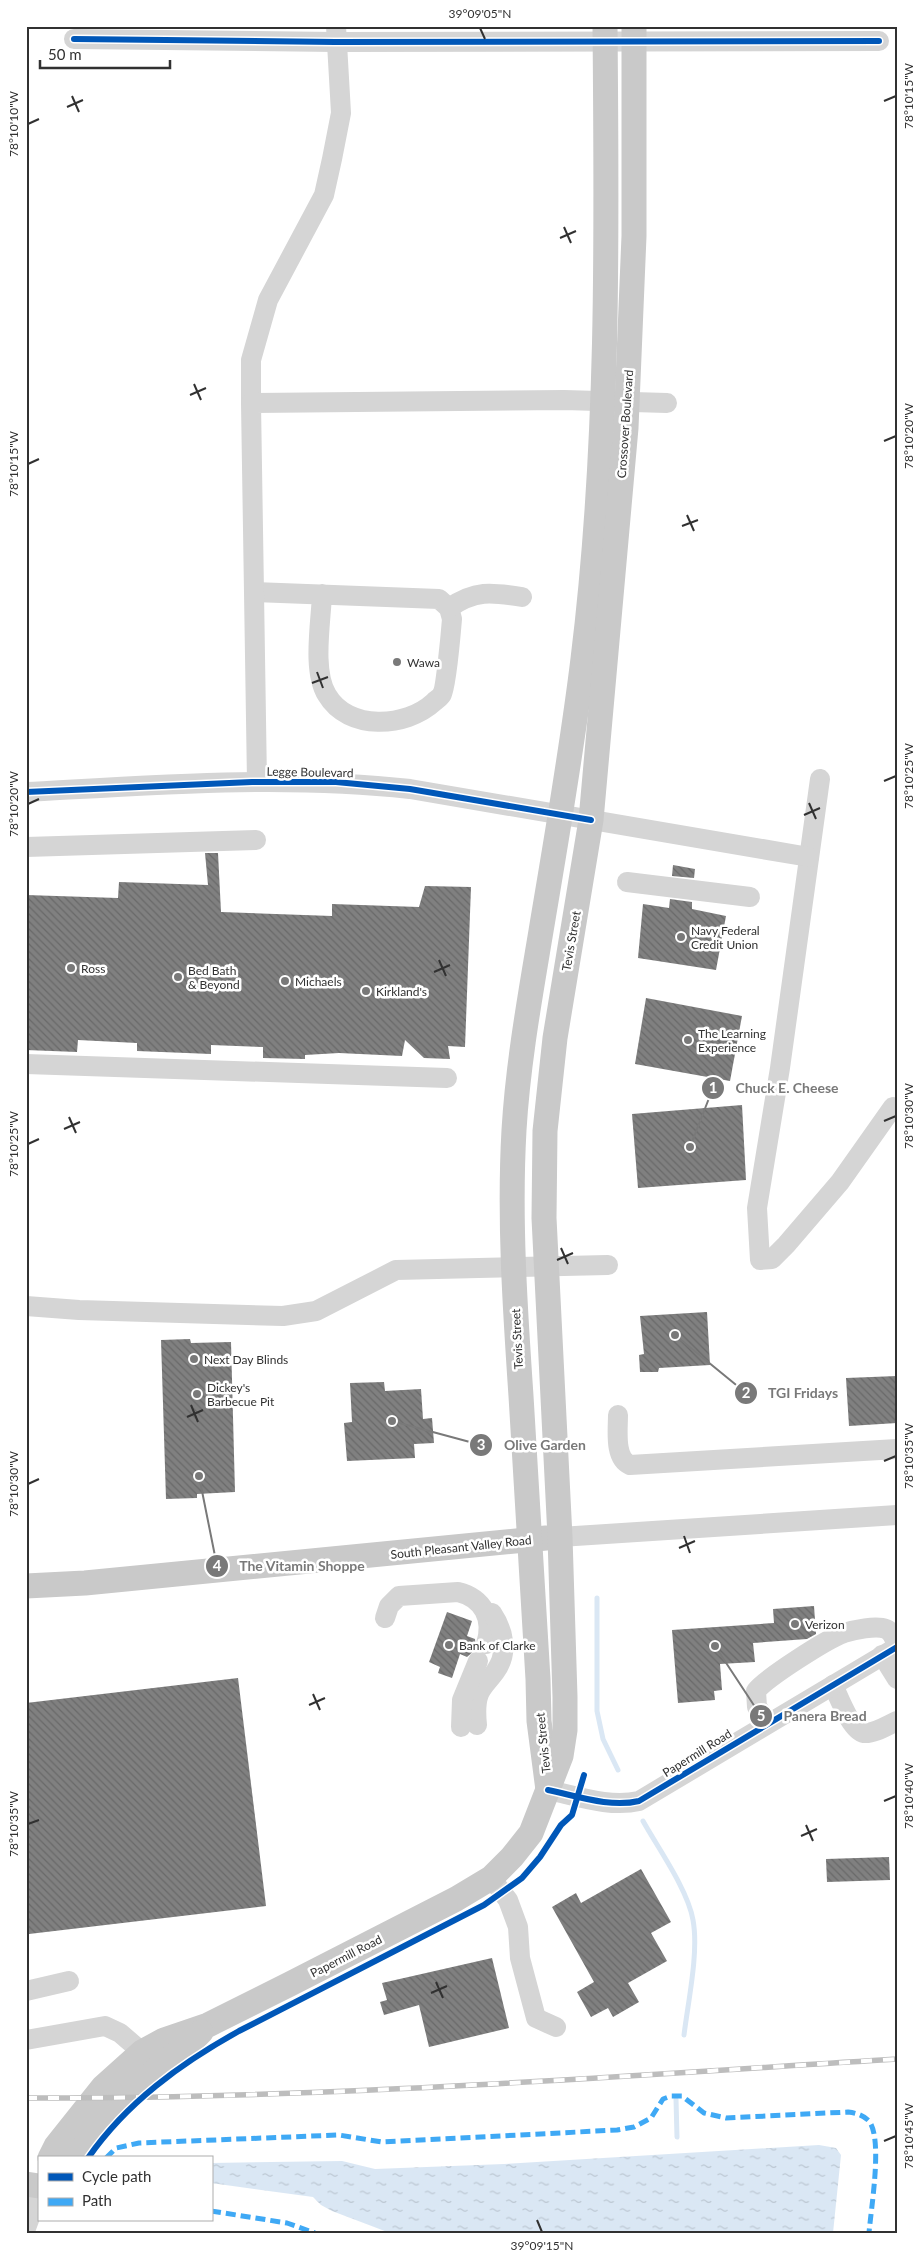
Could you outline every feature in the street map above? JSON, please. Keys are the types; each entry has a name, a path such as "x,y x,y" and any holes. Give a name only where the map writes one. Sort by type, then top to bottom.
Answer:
{"main road":[{"name":"Crossover Boulevard","path":"592,820 616,401 607,182 605,34"},
{"name":"Crossover Boulevard","path":"560,815 583,658 616,401 634,236 634,34"},
{"name":"Tevis Street","path":"548,1790 539,1721 514,1268 513,1170 518,1083 523,1041 560,815"},
{"name":"Tevis Street","path":"548,1790 561,1756 565,1730 560,1537 546,1268 545,1131 549,1083 592,820"},
{"name":"South Pleasant Valley Road","path":"26,1586 85,1583 560,1537"},
{"name":"Papermill Road","path":"51,2156 56,2146 103,2087 142,2052 164,2040 208,2025 456,1900 491,1878 512,1857 530,1833 548,1790"},
{"name":"Papermill Road","path":"77,2156 114,2109 153,2073 184,2049 208,2025"}],"street":[{"path":"74,39 125,33 850,34 879,41"},
{"path":"257,782 251,360 268,300 324,195 341,113 336,34"},
{"path":"251,403 616,401 667,403"},
{"path":"254,592 322,594 439,599 449,608 452,619 443,694 424,711 408,719 383,722 356,718 338,709 326,695 319,674 322,594"},
{"path":"449,608 465,597 484,594 522,597"},
{"path":"820,778 780,1068 757,1208 760,1260 772,1259 840,1182 893,1107"},
{"name":"Legge Boulevard","path":"26,792 298,781 370,784 410,789 809,857"},
{"path":"26,847 256,840"},
{"path":"627,882 750,897"},
{"path":"26,1064 447,1078"},
{"path":"26,1306 79,1310 283,1316 316,1311 396,1270 608,1266"},
{"path":"618,1415 620,1456 624,1463 630,1465 897,1449"},
{"name":"South Pleasant Valley Road","path":"560,1537 897,1515"},
{"path":"385,1618 389,1606 399,1596 458,1592 477,1600 488,1608 495,1618 505,1650 496,1671 480,1692 469,1726 462,1700 489,1633 484,1608 477,1600"},
{"path":"768,1722 757,1707 756,1690 768,1679 836,1637 857,1630 883,1628 892,1634 892,1649 897,1679"},
{"name":"Papermill Road","path":"548,1790 609,1802 630,1803 639,1801 892,1649"},
{"path":"833,1685 857,1730 864,1733 875,1731 897,1720"},
{"path":"491,1878 508,1900 518,1926 520,1958 536,2018 556,2027"},
{"path":"26,1991 69,1981"},
{"path":"26,2040 105,2026 120,2033 142,2052"},
{"path":"26,2228 38,2196"}],"water":[{"path":"819,2145 836,2148 841,2155 833,2233 390,2233 332,2211 321,2205 313,2197 212,2183 212,2163 342,2161 375,2169 504,2164"}],"building":[{"path":"205,853 218,853 221,912 332,916 332,904 419,907 425,886 471,887 465,1047 448,1046 450,1059 424,1058 405,1040 402,1056 339,1053 305,1055 305,1059 263,1058 263,1047 211,1045 211,1054 137,1051 137,1043 78,1040 77,1052 26,1050 26,895 118,898 119,882 208,885"},
{"path":"673,865 695,869 694,878 672,876"},
{"name":"Navy Federal Credit Union","path":"670,899 692,902 692,909 726,916 716,970 638,958 643,904 669,908"},
{"name":"The Learning Experience","path":"646,998 742,1016 730,1081 635,1064"},
{"path":"742,1105 746,1180 638,1188 632,1114"},
{"path":"707,1312 710,1365 659,1368 658,1372 640,1372 639,1355 644,1354 640,1316"},
{"path":"190,1339 191,1343 231,1342 235,1492 197,1494 197,1498 166,1499 161,1340"},
{"path":"897,1376 897,1423 849,1426 846,1378"},
{"path":"384,1382 385,1391 421,1389 423,1419 432,1418 434,1443 414,1444 415,1458 347,1461 344,1423 352,1422 350,1383"},
{"path":"814,1606 816,1634 807,1639 753,1643 755,1662 720,1664 722,1690 714,1691 715,1700 678,1703 672,1630 774,1623 773,1609"},
{"name":"Bank of Clarke","path":"447,1612 472,1621 467,1636 475,1639 476,1649 467,1657 460,1654 452,1678 438,1673 440,1667 429,1662"},
{"path":"238,1678 266,1906 29,1934 28,1922 26,1922 26,1703"},
{"path":"889,1857 890,1880 827,1882 826,1859"},
{"path":"641,1869 671,1922 651,1933 667,1961 628,1983 639,2002 613,2017 608,2008 591,2017 577,1992 594,1982 552,1907 576,1893 581,1903"},
{"path":"492,1958 509,2028 429,2047 419,2005 384,2015 380,2002 387,2000 382,1983"}],"waterway":[{"path":"597,1598 597,1711 603,1739 618,1770"},
{"path":"643,1821 672,1869 690,1908 693,1920 694,1962 684,2035"},
{"path":"676,2099 677,2137"}],"railway":[{"path":"26,2098 244,2095 353,2091 571,2080 897,2059"}],"marked path":[{"path":"108,2156 116,2148 139,2143 339,2135 382,2142 617,2130 634,2127 651,2118 663,2099 671,2096 682,2096 704,2113 726,2118 848,2112 864,2117 869,2121 873,2130 876,2158 869,2233"},
{"path":"212,2211 287,2223 315,2233"}],"cycle path":[{"path":"74,39 335,42 879,41"},
{"path":"26,792 252,782 336,782 410,789 591,820"},
{"path":"548,1790 605,1802 628,1803 639,1801 897,1647"},
{"path":"90,2156 103,2138 137,2102 196,2057 239,2031 484,1905 522,1878 540,1857 561,1825 572,1815 584,1775"}],"place":[{"name":"Wawa","path":"397,662"},
{"name":"Navy Federal Credit Union","path":"681,937"},
{"name":"Ross","path":"71,968"},
{"name":"Bed Bath & Beyond","path":"178,977"},
{"name":"Michaels","path":"285,981"},
{"name":"Kirkland's","path":"366,991"},
{"name":"The Learning Experience","path":"688,1040"},
{"name":"Chuck E. Cheese","path":"690,1147"},
{"name":"TGI Fridays","path":"675,1335"},
{"name":"Next Day Blinds","path":"194,1359"},
{"name":"Dickey's Barbecue Pit","path":"197,1394"},
{"name":"Olive Garden","path":"392,1421"},
{"name":"The Vitamin Shoppe","path":"199,1476"},
{"name":"Verizon","path":"795,1624"},
{"name":"Bank of Clarke","path":"449,1645"},
{"name":"Panera Bread","path":"715,1646"}]}
